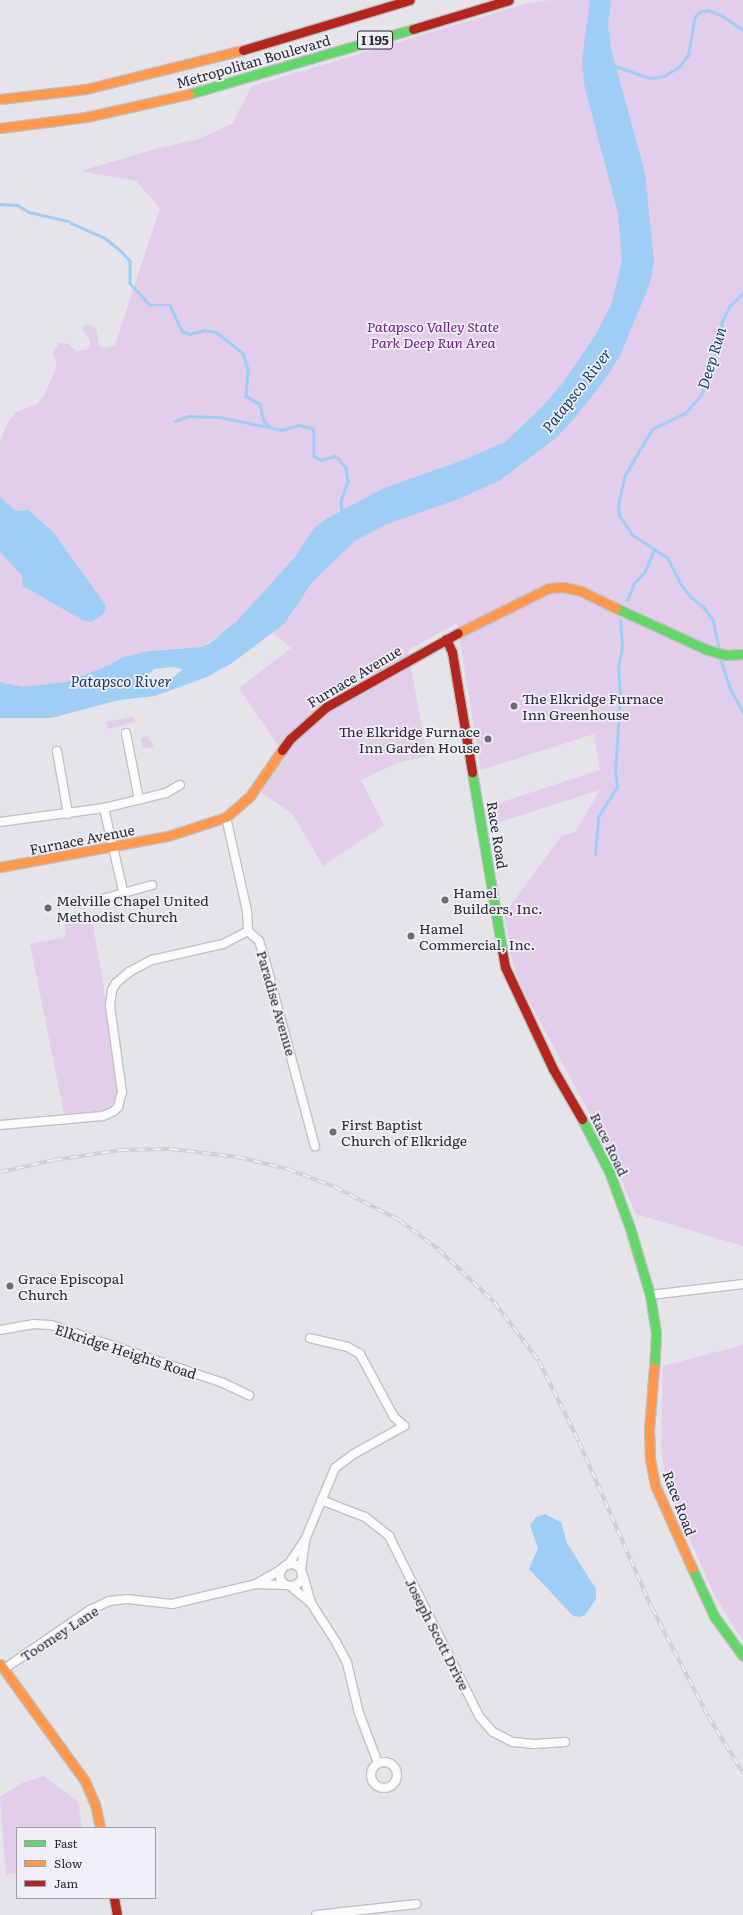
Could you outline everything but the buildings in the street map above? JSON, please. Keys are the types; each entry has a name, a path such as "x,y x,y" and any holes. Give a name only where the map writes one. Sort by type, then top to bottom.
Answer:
{"main road":[{"name":"Metropolitan Boulevard","path":"0,99 86,89 153,75 233,53 410,0"},
{"name":"Metropolitan Boulevard","path":"0,128 93,115 150,104 240,81 509,0"},
{"name":"Furnace Avenue","path":"0,867 113,847 192,830 226,817 250,796 283,749 314,715 446,639 539,592 564,587 592,595 712,651 726,655 743,654"},
{"name":"Race Road","path":"446,639 455,667 506,967 553,1069 594,1137 609,1171 630,1228 650,1295 656,1340 649,1430 650,1459 655,1485 714,1616 743,1656"},
{"path":"2,1666 85,1781 95,1804 100,1827"},
{"path":"114,1899 117,1915"}],"street":[{"path":"126,733 139,800"},
{"path":"57,751 68,814"},
{"path":"0,822 104,808 166,793 180,785"},
{"path":"104,808 123,891"},
{"path":"0,1124 103,1116 114,1111 121,1100 122,1092 110,1005 112,990 116,983 129,972 152,960 223,944 248,931 247,911 226,817"},
{"path":"102,899 123,891 152,885"},
{"name":"Paradise Avenue","path":"248,931 259,941 265,960 315,1146"},
{"path":"650,1295 743,1284"},
{"name":"Elkridge Heights Road","path":"0,1330 33,1324 51,1326 145,1356 249,1395"},
{"path":"310,1338 348,1348 360,1354 394,1417 404,1426 342,1461 329,1477 305,1540 280,1576 287,1585 311,1603"},
{"name":"Joseph Scott Drive","path":"321,1500 365,1517 389,1536 486,1724 498,1735 513,1742 535,1744 565,1742"},
{"path":"287,1585 299,1583 302,1572 305,1540"},
{"path":"285,1567 294,1564 302,1572 311,1603 324,1622 346,1663 359,1714 378,1763"},
{"name":"Toomey Lane","path":"256,1584 285,1567"},
{"name":"Toomey Lane","path":"2,1666 90,1610 109,1601 127,1599 172,1604 256,1584 287,1585"},
{"path":"316,1915 416,1904"}],"green space":[{"name":"Patapsco Valley State Park Deep Run Area","path":"551,0 743,0 743,1246 636,1214 607,1146 522,988 513,964 504,915 562,835 575,832 600,790 490,825 487,807 600,770 594,734 481,770 457,623 408,650 427,756 397,763 361,780 384,825 323,866 292,813 260,792 286,757 239,688 291,648 247,611 226,631 201,647 163,649 123,657 110,665 67,682 22,687 0,682 0,442 6,426 16,412 36,405 45,394 57,365 53,353 59,343 69,344 76,351 86,350 90,345 90,340 82,328 87,324 96,328 99,346 103,348 115,345 160,208 136,181 81,171 155,149 196,140 232,124 252,86 528,3"},
{"path":"134,716 135,722 108,729 106,722"},
{"path":"148,736 154,747 143,748 141,738"},
{"path":"91,916 103,981 117,1096 110,1107 99,1112 64,1114 30,944 66,937 64,921"},
{"path":"743,1345 743,1640 717,1600 667,1489 661,1447 663,1366"},
{"path":"44,1776 78,1802 82,1827 16,1827 16,1873 6,1875 0,1797 22,1783"}],"water":[{"name":"Patapsco River","path":"590,0 611,0 608,25 611,49 645,173 654,262 650,283 620,356 601,385 572,421 556,438 499,481 456,500 387,524 355,541 313,581 284,624 232,663 207,677 155,696 119,700 51,718 0,718 0,682 22,687 66,682 110,665 123,657 149,651 201,647 210,643 237,621 295,557 313,529 326,519 384,488 461,461 505,442 542,407 562,384 595,336 612,303 622,260 618,214 584,84 582,60","holes":["172,667 183,669 165,684 148,685 141,682 154,669"]},
{"path":"0,497 16,511 28,510 53,532 105,604 106,609 102,615 92,622 84,621 23,586 22,576 0,552"},
{"path":"545,1514 561,1522 567,1543 596,1589 596,1599 585,1615 580,1617 573,1616 529,1569 538,1548 530,1525 536,1517"}],"waterway":[{"name":"Deep Run","path":"615,66 650,78 664,76 680,66 688,55 695,17 701,11 708,10 721,15 743,30"},
{"path":"0,204 17,205 29,212 68,221"},
{"path":"71,223 105,238 122,252 130,261 130,283 150,305 170,305 182,331 190,334 204,330 216,332 243,353 248,369 246,396 260,404 264,421 270,427"},
{"name":"Deep Run","path":"719,650 713,621 704,608 691,598 681,585 667,558 632,535 619,516 618,505 625,475 652,429 685,413 701,395 713,363 722,321 729,307 743,293"},
{"path":"175,421 188,416 220,417 282,430 298,425 312,428 314,432 314,456 321,460 333,456 338,458 346,468 348,481 341,501 342,511"},
{"path":"627,600 634,583 644,573 654,549"},
{"path":"595,855 598,817 617,786 615,774 620,694 618,668 622,647 620,621"},
{"name":"Deep Run","path":"720,657 731,690 743,712"}],"railway":[{"path":"0,1172 54,1160 121,1150 171,1149 238,1157 288,1169 335,1187 399,1220 438,1249 494,1302 539,1361 579,1442 652,1608 708,1716 743,1773"}],"traffic: fast":[{"path":"189,94 413,29"},
{"path":"616,608 705,649 726,655 743,654"},
{"path":"472,772 502,950"},
{"path":"582,1119 609,1171 630,1228 650,1295 656,1334 654,1367"},
{"path":"692,1568 714,1616 743,1656"}],"traffic: slow":[{"path":"0,99 86,89 243,50"},
{"path":"0,128 86,117 189,94"},
{"path":"458,633 549,588 564,587 581,591 616,608"},
{"path":"0,867 168,836 226,817 250,796 282,750"},
{"path":"654,1367 649,1430 650,1459 655,1485 692,1568"},
{"path":"0,1664 85,1781 95,1804 100,1827"}],"traffic: jam":[{"path":"243,50 410,0"},
{"path":"413,29 509,0"},
{"path":"282,750 290,739 326,707 458,633"},
{"path":"446,639 452,652 472,772"},
{"path":"502,950 505,967 553,1069 582,1119"},
{"path":"114,1899 117,1915"}],"place":[{"name":"The Elkridge Furnace Inn Greenhouse","path":"514,706"},
{"name":"The Elkridge Furnace Inn Garden House","path":"488,739"},
{"name":"Hamel Builders, Inc.","path":"445,900"},
{"name":"Melville Chapel United Methodist Church","path":"48,908"},
{"name":"Hamel Commercial, Inc.","path":"411,936"},
{"name":"First Baptist Church of Elkridge","path":"333,1132"},
{"name":"Grace Episcopal Church","path":"10,1286"}]}
